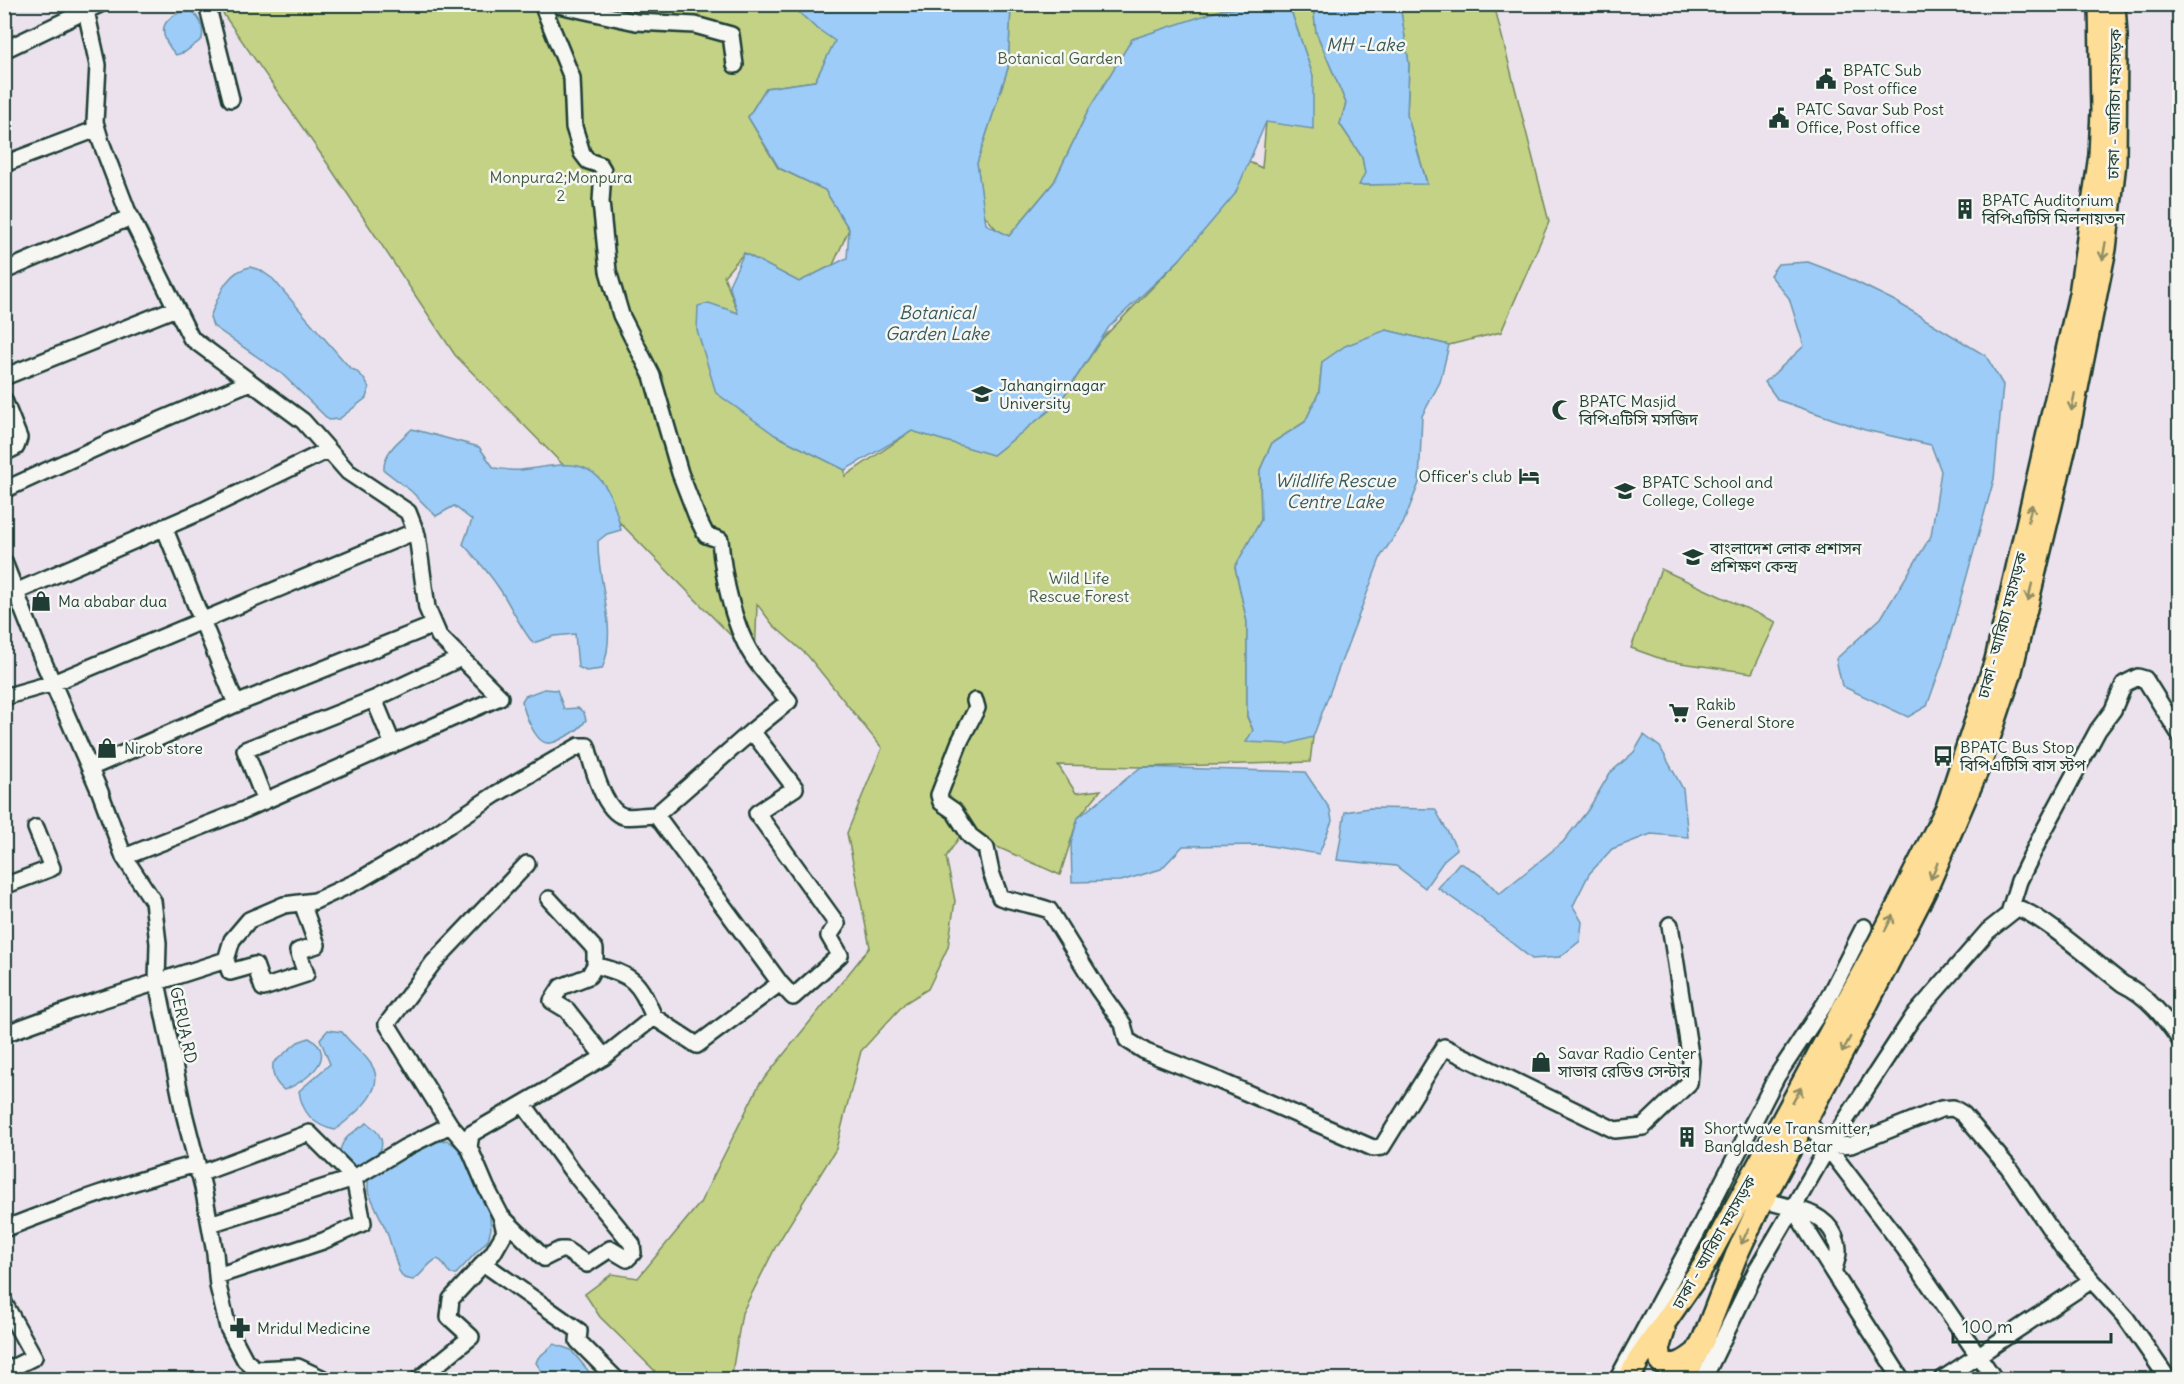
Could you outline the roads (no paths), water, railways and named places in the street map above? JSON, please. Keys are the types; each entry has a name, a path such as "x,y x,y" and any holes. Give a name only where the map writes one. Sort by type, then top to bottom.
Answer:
{"highway":[{"name":"ঢাকা - আরিচা মহাসড়ক","path":"1628,1380 1638,1361 1703,1268 1882,937 1947,808 2001,637 2080,294 2100,156 2102,111 2100,4"},
{"name":"ঢাকা - আরিচা মহাসড়ক","path":"1683,1380 1697,1352 1736,1256 1763,1200 1927,887 1982,759 2010,675 2067,438 2104,249 2115,162 2114,4"},
{"path":"1672,1314 1659,1346 1661,1362 1675,1365 1687,1361 1697,1352"}],"street":[{"path":"207,4 231,99"},
{"path":"302,903 317,945 298,951 306,974 263,988 255,965 230,972 226,960 232,940 249,920 284,905 315,901 358,881 579,746 586,746 606,801 615,812 624,817 656,815 789,701 754,660 745,640 730,603 720,540 706,535 697,517 680,473 652,376 621,315 608,271 602,202 603,170 600,165 588,161 582,153 574,127 572,78 542,4"},
{"path":"554,4 636,22 695,25 731,35 735,65"},
{"path":"4,50 93,8 98,65 95,122 97,129 130,217 191,338 303,421 348,472 408,512 416,531 427,608 439,636 500,697 265,801 124,857"},
{"path":"4,164 97,129"},
{"path":"4,271 130,217"},
{"path":"4,377 176,308"},
{"path":"4,490 107,442 250,382"},
{"path":"4,400 19,438 16,447 4,453"},
{"path":"10,594 164,527 328,450"},
{"path":"164,527 236,704"},
{"path":"4,698 53,682 416,531"},
{"name":"GERUA RD","path":"4,562 10,594 53,682 90,768 124,857 153,901 158,943 157,982 210,1224 217,1276 228,1328 245,1360 255,1369 298,1367 326,1380"},
{"path":"90,768 236,704 434,625"},
{"path":"265,801 245,750 374,699 461,658"},
{"path":"2009,913 2019,881 2041,836 2098,730 2113,710 2124,684 2138,677 2145,679 2180,735"},
{"path":"374,699 393,745"},
{"path":"975,701 977,708 960,741 939,795 941,802 954,811 970,836 986,848 1000,897 1049,910 1098,990 1123,1024 1127,1040 1146,1052 1220,1081 1373,1148 1382,1147 1444,1047 1615,1130 1643,1127 1689,1083 1691,1061 1670,926"},
{"path":"656,815 780,983 793,997 840,955 829,936 837,924 757,813 795,788 752,731"},
{"path":"4,886 52,868 36,828"},
{"path":"418,1380 471,1337 449,1317 451,1299 494,1253 505,1232 501,1216 469,1147 450,1125 387,1024 433,963 527,864"},
{"path":"549,898 595,949 596,965 589,976 561,987 552,1001 567,1010 604,1057"},
{"path":"1703,1380 1756,1271 1828,1147 1913,1017 1988,931 2009,913 2017,908 2024,910 2134,990 2150,1002 2180,1040"},
{"path":"1617,1380 1695,1236 1777,1076 1826,1002 1864,927"},
{"path":"4,1034 226,960"},
{"path":"596,965 631,977 641,989 654,1017 697,1045 780,983"},
{"path":"469,1147 471,1134 604,1057 654,1017"},
{"path":"501,1216 544,1258 560,1250 566,1250 587,1264 610,1249 627,1259 633,1253 632,1244 572,1171 524,1105"},
{"path":"1828,1147 1851,1145 1921,1115 1941,1109 1953,1108 1962,1114 2009,1168 2063,1248 2126,1318 2169,1380"},
{"path":"1806,1119 1905,1249 1995,1380"},
{"path":"210,1224 354,1178 404,1148 450,1125"},
{"path":"4,1229 76,1200 164,1172 198,1169 309,1133 354,1178 363,1223 323,1242 217,1276"},
{"path":"1763,1200 1793,1208 1902,1380"},
{"path":"483,1263 579,1331 578,1341 617,1380"},
{"path":"1941,1380 1977,1354 2092,1280"},
{"path":"4,1303 34,1357 4,1372"}],"water":[{"name":"Botanical Garden Lake","path":"791,5 1011,5 1008,68 977,163 986,224 1009,236 1054,182 1089,109 1132,39 1221,10 1289,5 1313,76 1313,129 1266,122 1235,194 1180,259 1109,327 1060,402 993,455 912,431 845,470 775,435 716,393 697,330 698,306 709,303 738,313 729,285 744,253 799,282 847,258 849,229 825,190 779,168 748,117 766,88 815,81 835,41 815,27"},
{"name":"MH -Lake","path":"1313,5 1400,5 1409,64 1407,115 1427,184 1359,185 1365,173 1362,157 1340,124 1346,103 1316,32"},
{"path":"181,12 193,12 200,21 203,31 202,39 185,52 176,55 167,43 163,31 168,21"},
{"path":"1808,262 1842,275 1895,301 1986,356 2003,385 1994,479 1943,661 1927,706 1908,717 1842,686 1836,659 1881,618 1931,536 1941,471 1931,445 1865,430 1778,400 1765,382 1804,346 1789,298 1770,275 1778,264"},
{"path":"250,267 260,270 273,279 349,367 365,381 369,388 366,398 339,419 329,420 282,374 213,326 210,317 224,286 234,274"},
{"name":"Wildlife Rescue Centre Lake","path":"1386,330 1449,345 1440,382 1422,416 1419,483 1403,524 1381,556 1313,737 1288,744 1246,742 1253,730 1247,716 1247,622 1235,567 1261,520 1260,470 1272,443 1305,422 1319,392 1322,362 1345,346"},
{"path":"412,429 479,447 494,468 518,470 572,465 593,473 607,488 621,530 607,534 598,541 608,622 607,653 602,669 586,671 578,667 575,634 554,636 533,643 497,585 463,544 472,520 454,506 436,516 411,491 384,470 389,452"},
{"path":"544,689 557,690 564,709 578,708 584,713 586,720 574,732 552,743 538,738 522,701 525,696"},
{"path":"1644,735 1660,747 1683,789 1688,837 1651,834 1612,849 1589,874 1573,906 1582,922 1580,941 1560,957 1532,959 1438,888 1459,863 1481,876 1499,894 1563,842 1588,810 1610,773 1634,752"},
{"path":"1141,767 1305,772 1330,809 1332,821 1319,854 1264,845 1183,846 1161,869 1121,881 1072,882 1071,843 1078,818"},
{"path":"1369,808 1435,809 1457,849 1445,859 1425,888 1396,866 1337,860 1345,812"},
{"path":"328,1030 342,1032 368,1060 374,1070 376,1080 373,1090 361,1108 335,1130 321,1125 310,1117 299,1091 330,1064 320,1039"},
{"path":"309,1038 318,1045 321,1053 320,1061 309,1075 284,1090 274,1078 273,1063 298,1042"},
{"path":"367,1123 376,1130 382,1144 376,1156 353,1169 340,1157 340,1151 344,1141"},
{"path":"447,1140 458,1148 490,1215 491,1229 488,1240 456,1274 450,1274 437,1259 413,1280 404,1278 399,1271 387,1232 368,1191 368,1180 405,1155 426,1145"},
{"path":"554,1344 571,1350 595,1379 547,1379 536,1363 538,1358"}],"place":[{"name":"BPATC Sub Post office","path":"1826,79"},
{"name":"PATC Savar Sub Post Office, Post office","path":"1779,118"},
{"name":"BPATC Auditorium বিপিএটিসি মিলনায়তন","path":"1965,209"},
{"name":"Jahangirnagar University","path":"982,394"},
{"name":"BPATC Masjid বিপিএটিসি মসজিদ","path":"1562,410"},
{"name":"Officer's club","path":"1529,476"},
{"name":"BPATC School and College, College","path":"1625,491"},
{"name":"বাংলাদেশ লোক প্রশাসন প্রশিক্ষণ কেন্দ্র","path":"1693,557"},
{"name":"Ma ababar dua","path":"41,601"},
{"name":"Rakib General Store","path":"1679,713"},
{"name":"Nirob store","path":"107,748"},
{"name":"BPATC Bus Stop বিপিএটিসি বাস স্টপ","path":"1943,756"},
{"name":"Savar Radio Center সাভার রেডিও সেন্টার","path":"1541,1062"},
{"name":"Shortwave Transmitter, Bangladesh Betar","path":"1687,1137"},
{"name":"Mridul Medicine","path":"240,1328"}],"park label":[{"name":"Botanical Garden","path":"1060,58"},
{"name":"Monpura2;Monpura 2","path":"561,186"},
{"name":"Wild Life Rescue Forest","path":"1079,587"}]}
